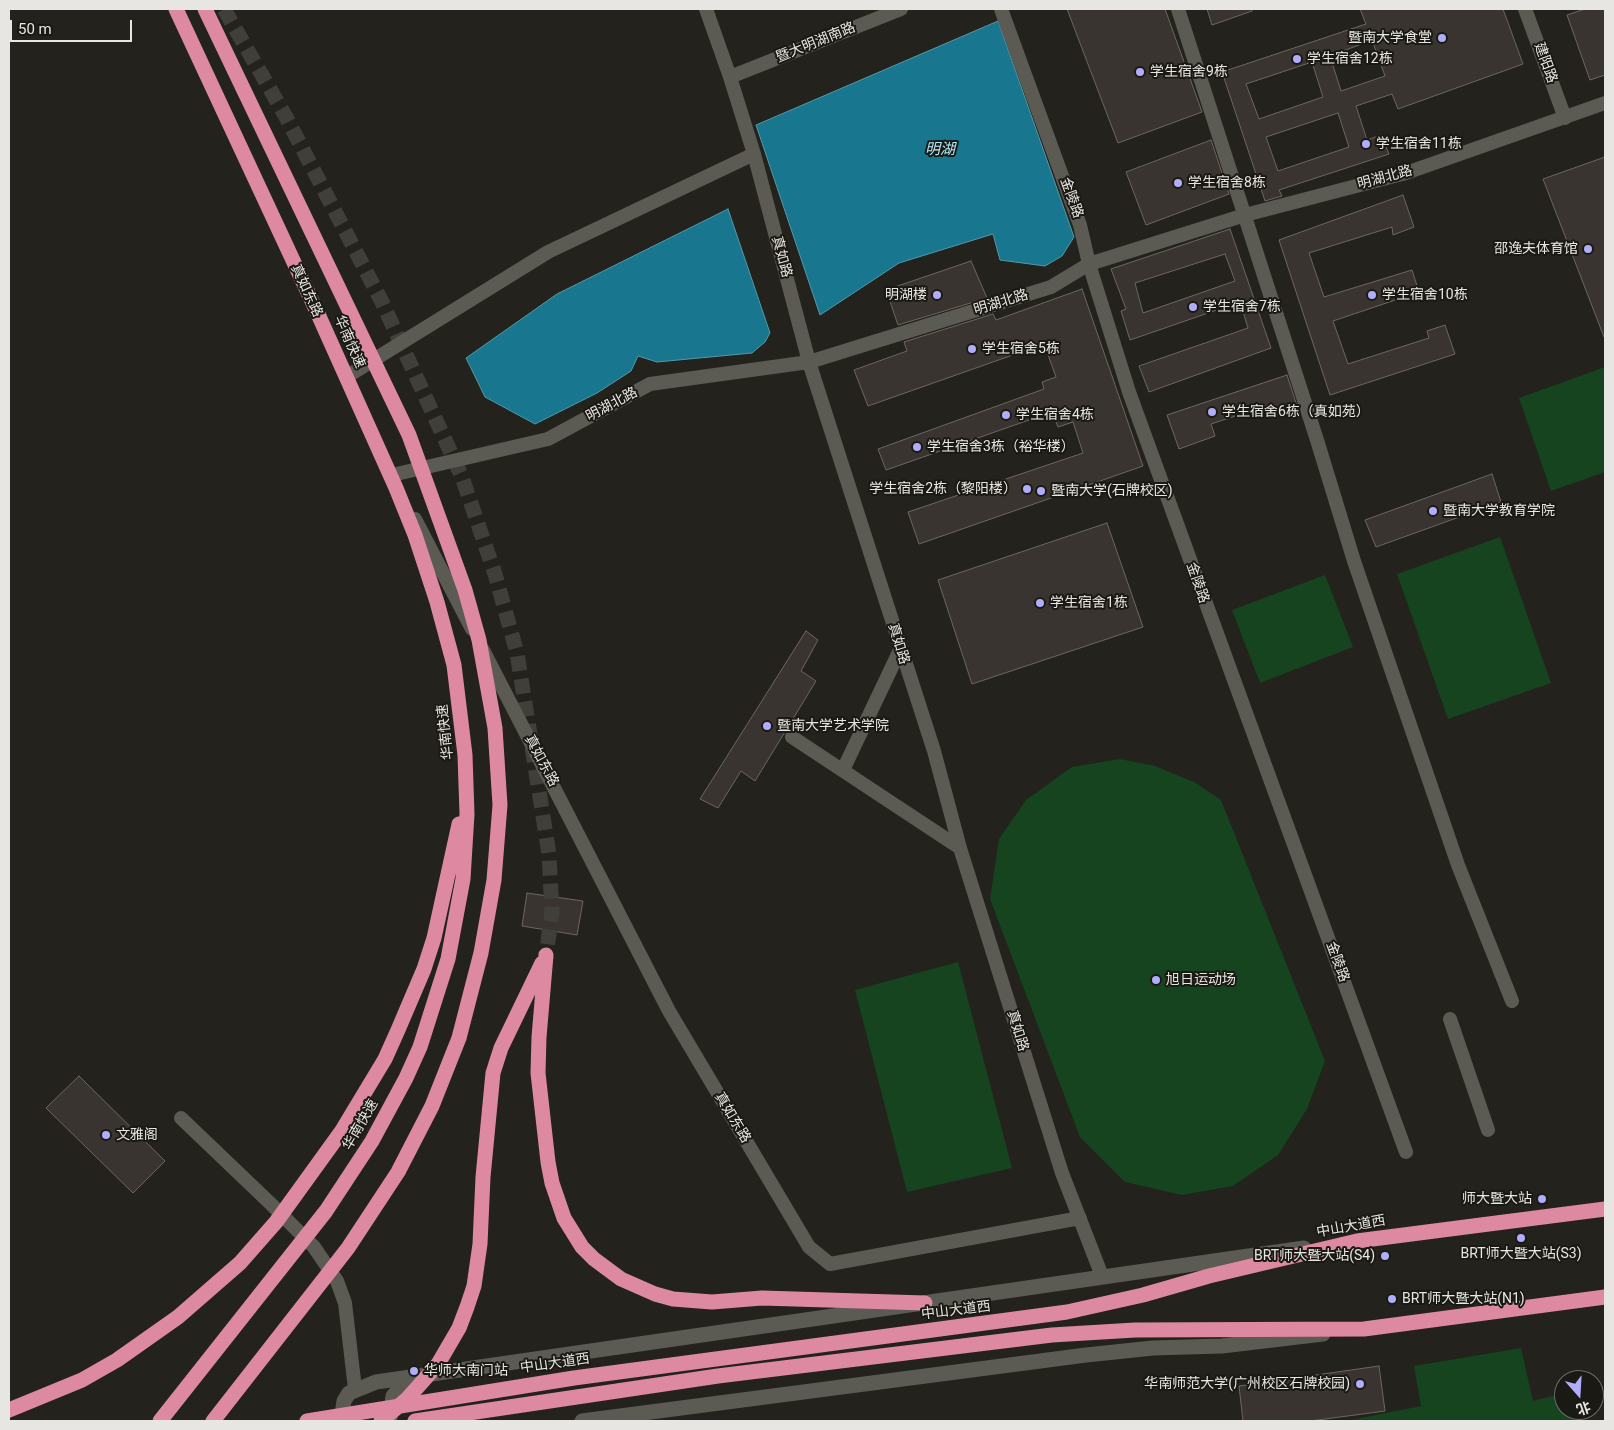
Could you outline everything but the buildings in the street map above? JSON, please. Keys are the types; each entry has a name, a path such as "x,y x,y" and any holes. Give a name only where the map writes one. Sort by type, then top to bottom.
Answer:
{"highway":[{"name":"华南快速","path":"160,1421 326,1211 372,1140 406,1078 436,1004 458,911 468,814 461,711 454,665 437,602 414,535 396,488 318,314 175,9"},
{"name":"华南快速","path":"205,9 409,435 465,590 479,640 495,728 500,805 494,880 481,953 459,1038 432,1106 398,1172 348,1248 213,1421"},
{"path":"9,1410 82,1380 117,1360 178,1317 240,1263 300,1192 356,1110 385,1059 411,1001 434,938 467,788"},
{"path":"381,1421 395,1411 438,1364 459,1328 467,1307 474,1286 480,1244 483,1177 493,1073 501,1048 546,955 539,1037 541,1107 552,1183 572,1232 582,1247 607,1270 621,1280 655,1294 692,1302 762,1298 925,1303"},
{"name":"中山大道西","path":"306,1421 519,1386 1067,1312 1143,1296 1209,1276 1357,1240 1605,1209"},
{"path":"415,1421 718,1376 1081,1332 1364,1329 1605,1297"}],"main road":[{"path":"338,1420 344,1401 355,1389 376,1382 1357,1240"},
{"path":"582,1421 1086,1355 1262,1342 1364,1329"},
{"path":"390,1421 389,1414 393,1396 410,1377"}],"street":[{"name":"真如东路","path":"175,9 392,475 669,1011 809,1247 830,1264 1080,1218"},
{"name":"真如路","path":"706,9 754,154 809,362 934,751 960,848 1062,1173 1102,1276"},
{"name":"暨大明湖南路","path":"730,77 902,9"},
{"name":"金陵路","path":"1001,9 1080,225 1089,264 1129,392 1220,647 1261,752 1406,1152"},
{"path":"1178,9 1354,561 1458,865 1512,1001"},
{"name":"建阳路","path":"1525,9 1565,118"},
{"name":"明湖北路","path":"392,475 548,439 650,384 809,362 1051,287 1089,264 1245,215 1406,173 1565,118 1605,102"},
{"path":"346,377 548,252 754,154"},
{"path":"843,770 900,650"},
{"path":"792,737 960,848"},
{"path":"1450,1019 1488,1130"},
{"path":"181,1118 307,1240 336,1281 345,1303 355,1389"}],"green space":[{"path":"1605,367 1605,472 1551,491 1519,398"},
{"path":"1500,537 1551,683 1448,719 1397,574"},
{"path":"1325,575 1353,647 1260,683 1232,610"},
{"name":"旭日运动场","path":"1120,759 1155,766 1194,782 1221,800 1325,1061 1307,1109 1278,1155 1233,1186 1182,1195 1125,1182 1080,1137 990,899 999,839 1026,800 1072,767"},
{"path":"958,962 1012,1168 907,1192 855,990"},
{"path":"1521,1348 1533,1401 1554,1396 1554,1420 1575,1420 1346,1421 1421,1406 1414,1366"}],"water":[{"name":"明湖","path":"998,21 1074,237 1062,256 1045,266 1000,260 993,234 899,263 820,315 756,125"},
{"path":"728,209 770,333 765,342 752,353 657,362 638,356 631,371 597,393 535,424 485,397 466,358 557,294"}],"tunnel":[{"path":"224,9 286,117 382,302 462,477 495,574 517,653 549,854 552,913 546,955"}],"place":[{"name":"暨南大学食堂","path":"1442,38"},
{"name":"学生宿舍12栋","path":"1297,59"},
{"name":"学生宿舍9栋","path":"1140,72"},
{"name":"学生宿舍11栋","path":"1366,144"},
{"name":"学生宿舍8栋","path":"1178,183"},
{"name":"邵逸夫体育馆","path":"1588,249"},
{"name":"明湖楼","path":"937,295"},
{"name":"学生宿舍10栋","path":"1372,295"},
{"name":"学生宿舍7栋","path":"1193,307"},
{"name":"学生宿舍5栋","path":"972,349"},
{"name":"学生宿舍6栋（真如苑）","path":"1212,412"},
{"name":"学生宿舍4栋","path":"1006,415"},
{"name":"学生宿舍3栋（裕华楼）","path":"917,447"},
{"name":"学生宿舍2栋（黎阳楼）","path":"1027,489"},
{"name":"暨南大学(石牌校区)","path":"1041,491"},
{"name":"暨南大学教育学院","path":"1433,511"},
{"name":"学生宿舍1栋","path":"1040,603"},
{"name":"暨南大学艺术学院","path":"767,726"},
{"name":"旭日运动场","path":"1156,980"},
{"name":"文雅阁","path":"106,1135"},
{"name":"师大暨大站","path":"1542,1199"},
{"name":"BRT师大暨大站(S3)","path":"1521,1238"},
{"name":"BRT师大暨大站(S4)","path":"1385,1256"},
{"name":"BRT师大暨大站(N1)","path":"1392,1299"},
{"name":"华师大南门站","path":"414,1371"},
{"name":"华南师范大学(广州校区石牌校园)","path":"1360,1384"}]}
